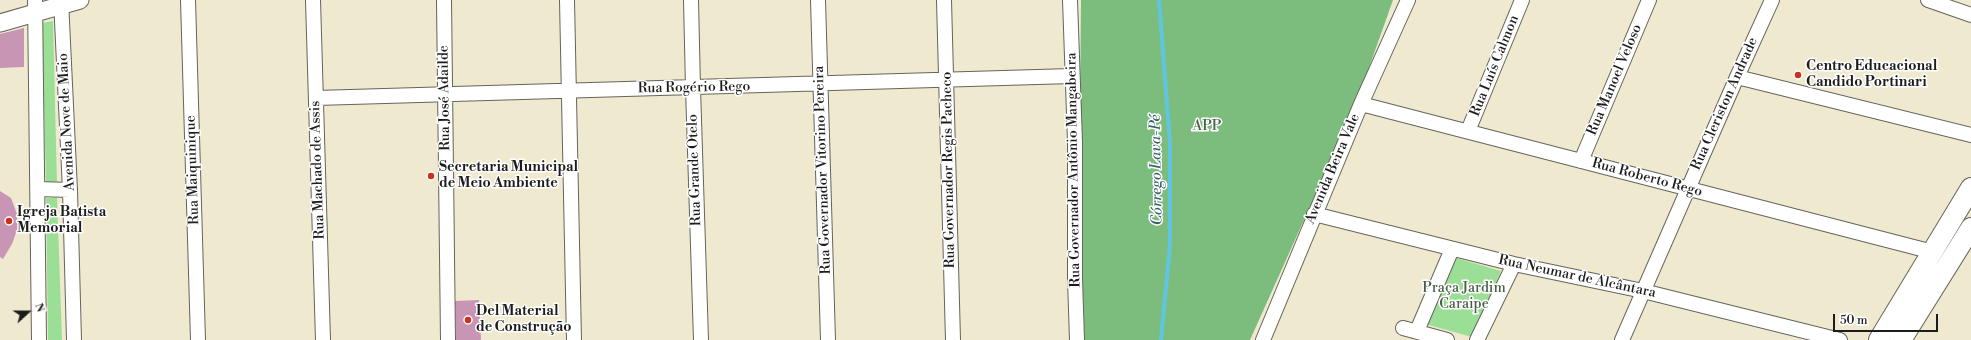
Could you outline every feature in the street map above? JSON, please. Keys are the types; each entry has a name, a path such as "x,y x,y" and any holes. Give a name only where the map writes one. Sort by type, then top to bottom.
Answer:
{"main road":[{"path":"1880,340 1971,188"},
{"path":"1906,338 1971,228"}],"street":[{"path":"0,23 36,6 80,0"},
{"name":"Rua Maiquinique","path":"188,0 198,340"},
{"name":"Rua Machado de Assis","path":"313,0 323,340"},
{"name":"Rua José Adailde","path":"444,0 448,340"},
{"path":"567,0 574,340"},
{"name":"Rua Grande Otelo","path":"691,0 692,88 701,340"},
{"name":"Rua Governador Vitorino Pereira","path":"818,0 828,340"},
{"name":"Rua Governador Regis Pacheco","path":"944,0 953,340"},
{"name":"Rua Governador Antônio Mangabeira","path":"1070,0 1077,340"},
{"name":"Avenida Beira Vale","path":"1263,340 1314,214 1361,104 1408,0"},
{"name":"Rua Luís Calmon","path":"1468,131 1522,0"},
{"name":"Rua Manoel Veloso","path":"1581,161 1649,0"},
{"name":"Rua Cleriston Andrade","path":"1622,340 1687,189 1772,0"},
{"path":"1928,0 1971,14"},
{"name":"Avenida Nove de Maio","path":"62,3 70,190 74,340"},
{"name":"Avenida Nove de Maio","path":"36,6 39,340"},
{"name":"Rua Rogério Rego","path":"316,98 445,93 820,85 1072,76"},
{"path":"1737,77 1971,135"},
{"name":"Rua Roberto Rego","path":"1361,104 1933,252"},
{"path":"38,189 70,190"},
{"name":"Rua Neumar de Alcântara","path":"1314,214 1514,264 1643,291 1840,340"},
{"path":"1447,340 1410,330 1452,249"},
{"path":"1477,340 1514,264"}],"green space":[{"name":"APP","path":"1081,0 1393,0 1356,104 1250,340 1078,340"},
{"path":"53,21 57,185 46,185 42,23"},
{"path":"46,198 57,198 62,340 48,340"},
{"name":"Praça Jardim Caraipe","path":"1456,258 1501,271 1472,337 1425,324"}],"building":[{"path":"24,28 24,67 0,68 0,34"},
{"name":"Igreja Batista Memorial","path":"0,191 11,198 17,214 18,227 12,244 3,259 0,257"},
{"name":"Del Material de Construção","path":"479,300 481,340 456,340 455,301"}],"waterway":[{"name":"Córrego Lava-Pé","path":"1159,0 1170,143 1170,245 1161,340"}],"place":[{"name":"Centro Educacional Candido Portinari","path":"1798,75"},
{"name":"Secretaria Municipal de Meio Ambiente","path":"431,176"},
{"name":"Igreja Batista Memorial","path":"9,221"},
{"name":"Del Material de Construção","path":"468,320"}]}
